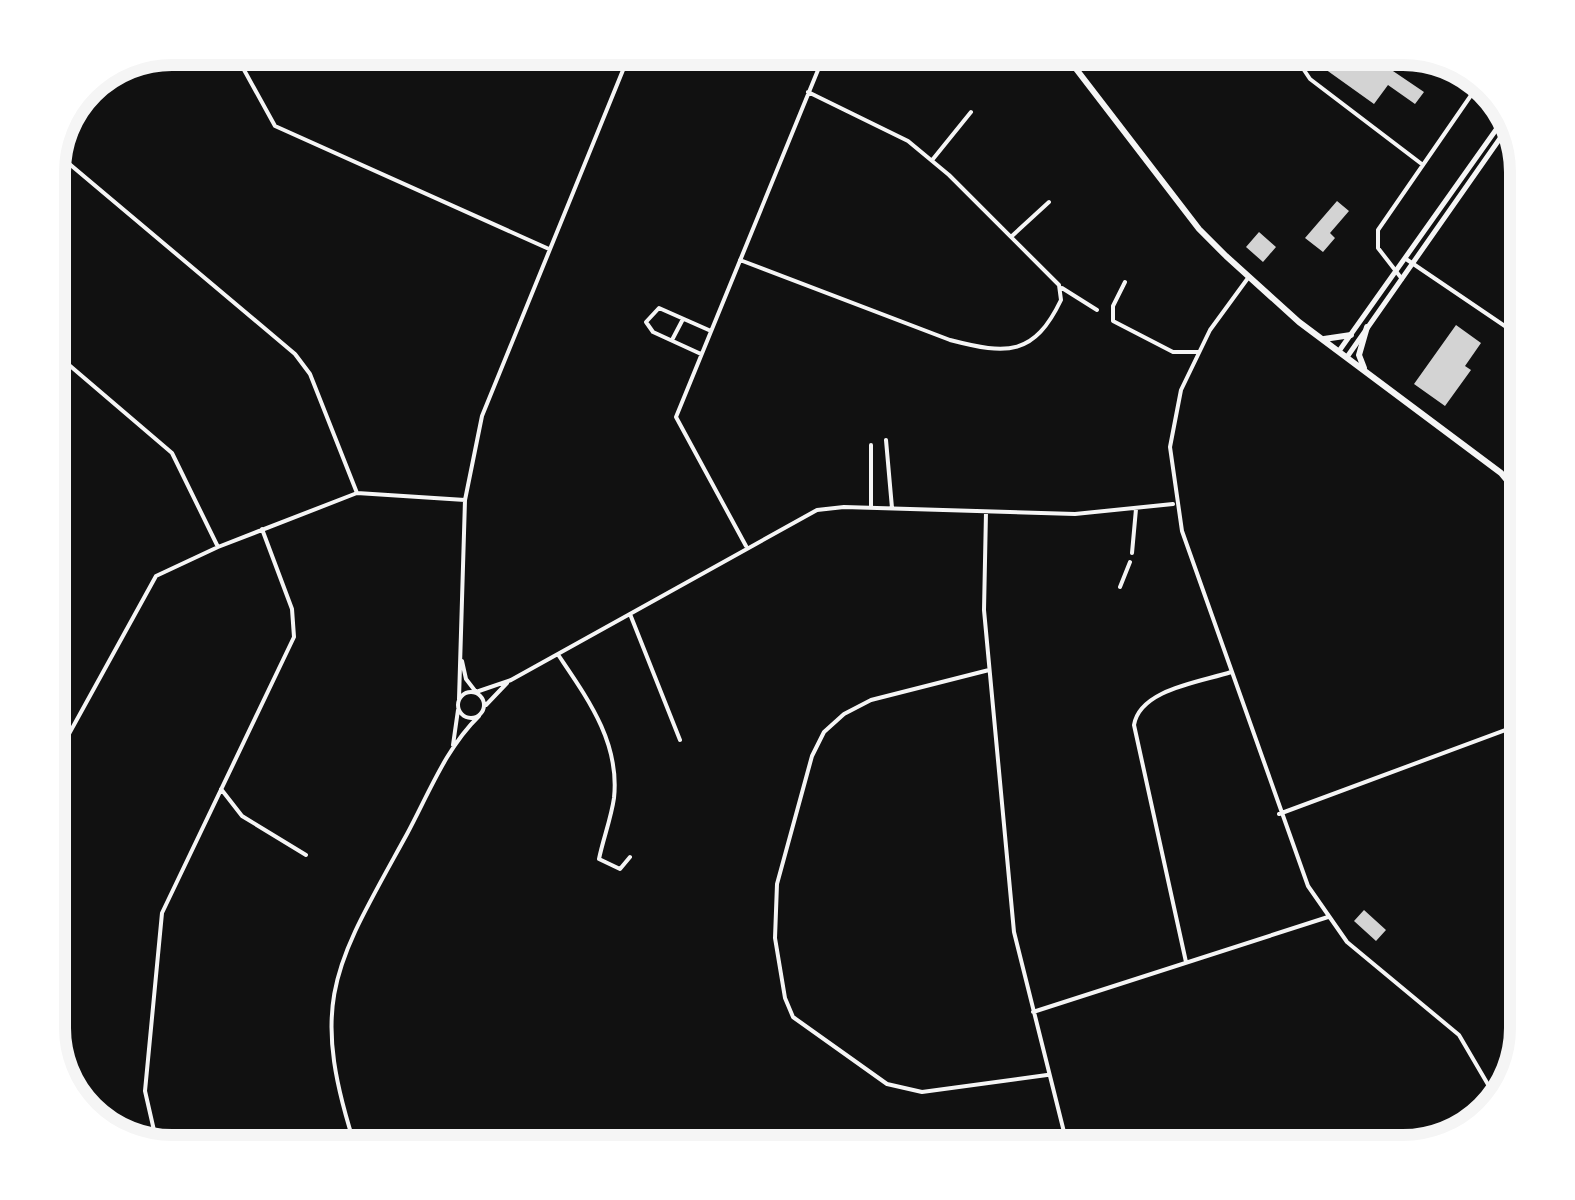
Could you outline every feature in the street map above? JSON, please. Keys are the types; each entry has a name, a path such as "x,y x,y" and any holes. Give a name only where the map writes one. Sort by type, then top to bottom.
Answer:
{"highway":[{"path":"1073,65 1199,229 1248,278 1510,482"},
{"path":"1365,371 1358,354 1367,327"},
{"path":"1323,339 1351,335"}],"main road":[{"path":"1347,357 1499,126"},
{"path":"1339,351 1502,133"}],"street":[{"path":"242,65 276,126 549,249"},
{"path":"452,749 462,661 460,560 465,500 482,416 625,65"},
{"path":"746,546 678,426 678,410 819,65"},
{"path":"1302,65 1310,79 1423,165"},
{"path":"808,92 889,130 932,160 1058,285 1097,310"},
{"path":"1402,279 1378,248 1378,230 1474,92"},
{"path":"932,160 970,112"},
{"path":"66,162 295,354 310,374 357,493"},
{"path":"1012,236 1049,202"},
{"path":"740,260 950,340 993,347 1016,347 1043,334 1061,300 1058,285"},
{"path":"1409,261 1510,329"},
{"path":"1248,278 1198,352 1184,380 1172,432 1176,504 1300,872 1328,917 1358,952 1450,1025 1473,1054 1491,1089"},
{"path":"1125,282 1111,310 1113,321 1173,352 1198,352"},
{"path":"701,354 648,328 650,312 659,308 711,331"},
{"path":"672,340 683,319"},
{"path":"65,362 172,453 218,546"},
{"path":"886,440 892,508"},
{"path":"871,508 872,445"},
{"path":"65,741 156,576 218,546 357,493 465,500"},
{"path":"459,699 464,693 511,680 559,656 746,546 817,510 986,512 1136,509 1176,504"},
{"path":"1132,553 1136,509"},
{"path":"986,512 983,586 988,670 1014,932 1030,1012 1064,1135"},
{"path":"155,1133 146,1091 160,922 288,653 295,630 292,609 262,530"},
{"path":"1120,587 1130,562"},
{"path":"630,614 680,740"},
{"path":"559,656 599,718 612,763 614,802 599,859 620,869 630,857"},
{"path":"462,661 466,679 484,708"},
{"path":"988,670 871,700 844,714 824,732 812,756 777,884 775,938 784,998 793,1017 887,1084 922,1092 1047,1074"},
{"path":"1186,962 1134,725 1136,714 1151,700 1231,672"},
{"path":"352,1135 332,1069 330,1016 336,981 356,926 452,749 511,680"},
{"path":"458,709 464,716 479,716"},
{"path":"1279,814 1510,729"},
{"path":"221,789 242,816 306,855"},
{"path":"1030,1012 1328,917"}],"building":[{"path":"1327,65 1384,65 1424,92 1415,104 1388,85 1374,104 1325,69"},
{"path":"1337,201 1349,211 1330,233 1335,238 1323,252 1305,238"},
{"path":"1259,232 1276,247 1263,262 1246,247"},
{"path":"1456,325 1481,343 1465,366 1471,370 1445,406 1414,384"},
{"path":"1364,910 1386,930 1376,941 1354,921"}]}
